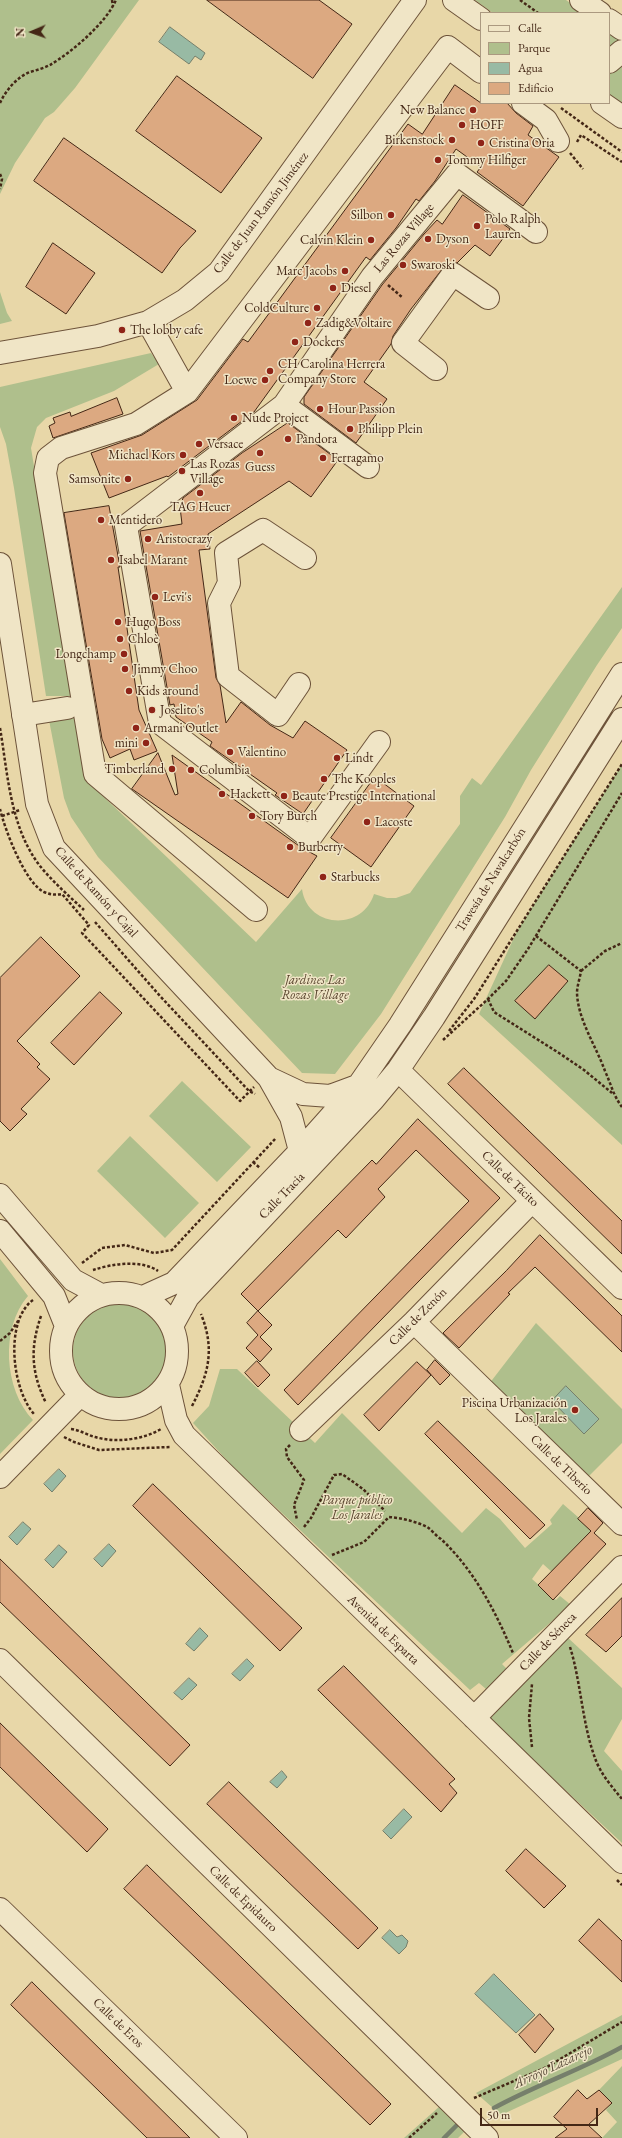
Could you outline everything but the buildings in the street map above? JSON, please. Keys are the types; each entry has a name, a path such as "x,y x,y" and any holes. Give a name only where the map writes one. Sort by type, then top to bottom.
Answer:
{"street":[{"name":"Calle de Juan Ramón Jiménez","path":"0,353 98,336 148,322 185,300 219,272 415,0"},
{"path":"454,0 480,17"},
{"path":"581,0 599,12"},
{"path":"610,21 622,29"},
{"path":"256,910 95,774 45,473 48,458 61,448 136,424 187,392 448,47 480,71"},
{"path":"610,61 622,51"},
{"path":"524,104 546,120 558,141"},
{"path":"603,104 622,117"},
{"name":"Las Rozas Village","path":"379,742 310,838 160,723 126,526 284,406 372,277 457,174 536,232"},
{"path":"436,369 403,343 453,274 488,298"},
{"path":"148,322 187,392"},
{"path":"284,406 368,467"},
{"path":"299,684 278,715 228,676 219,603 229,583 226,553 263,530 305,558"},
{"name":"Calle de Ramón y Cajal","path":"0,564 37,804 54,848 267,1077 291,1117 300,1151"},
{"name":"Travesía de Navalcarbón","path":"358,1086 400,1025 622,674"},
{"path":"23,715 67,708"},
{"name":"Travesía de Navalcarbón","path":"398,1070 622,719"},
{"name":"Calle Tracia","path":"143,1297 181,1290 374,1100 398,1070"},
{"name":"Calle de Tácito","path":"398,1070 622,1288"},
{"name":"Calle de Ramón y Cajal","path":"267,1077 303,1094 330,1096 358,1086"},
{"name":"Calle Tracia","path":"172,1326 181,1290 300,1151 358,1086"},
{"path":"0,1195 73,1280 102,1295"},
{"name":"Calle de Zenón","path":"301,1430 414,1322 532,1201"},
{"path":"0,1231 54,1296 66,1326"},
{"path":"122,1292 143,1297 160,1309 172,1326 177,1341 178,1356 174,1371 168,1384 156,1397 142,1405 126,1410 110,1409 94,1404 80,1395 72,1386 62,1363 60,1350 66,1326 75,1312 83,1305 102,1295 122,1292"},
{"name":"Calle de Tiberio","path":"414,1322 622,1524"},
{"name":"Avenida de Esparta","path":"168,1384 176,1420 184,1435 532,1776 619,1871"},
{"path":"0,1477 80,1395"},
{"name":"Calle de Séneca","path":"474,1718 523,1656 560,1630 622,1567"},
{"name":"Calle de Epidauro","path":"0,1660 460,2100 487,2138"},
{"name":"Calle de Eros","path":"0,1909 236,2138"}],"path":[{"path":"112,0 114,6"},
{"path":"0,102 11,86 20,78 28,73 51,64 84,40 114,6 116,0"},
{"path":"520,0 537,12"},
{"path":"555,104 622,152"},
{"path":"583,168 570,152 581,135 622,162"},
{"path":"0,174 2,179 0,189"},
{"path":"419,1039 434,1050 474,999 622,764"},
{"path":"442,1040 488,1000 506,980 536,936 622,793"},
{"path":"0,810 4,827 13,849 36,884 43,892 54,895 62,894 89,925 82,933 240,1101 267,1077"},
{"path":"536,936 581,971"},
{"path":"612,1093 605,1071 591,1042 577,992 581,971 606,951 622,943"},
{"path":"488,1000 494,1012 584,1070 612,1093 622,1107"},
{"path":"259,1100 255,1094 267,1077"},
{"path":"73,1280 82,1263 102,1248 125,1245 154,1253 172,1250 276,1139 276,1133"},
{"path":"48,1427 76,1430 96,1437 124,1440 150,1435 176,1420 191,1408 203,1385 209,1360 208,1333 200,1312 181,1290 156,1269 138,1265 110,1265 84,1272 73,1280"},
{"path":"54,1296 36,1298 26,1305 20,1319 15,1345 15,1370 22,1394 30,1410 48,1427 74,1442 98,1450 123,1450 165,1446 175,1448"},
{"path":"48,1427 46,1403 38,1387 33,1359 34,1336 43,1310 54,1296"},
{"path":"0,1341 10,1333 20,1319"},
{"path":"299,1525 294,1505 304,1480 287,1457 286,1449 301,1430"},
{"path":"300,1531 311,1518 334,1475 342,1474 348,1478 363,1489 385,1511"},
{"path":"343,1550 364,1542 388,1517 403,1518 428,1528 448,1546 474,1578 523,1656 532,1704 529,1718 532,1776"},
{"path":"560,1630 569,1645 576,1666 595,1758 612,1787 622,1799"},
{"path":"619,1871 622,1885"},
{"path":"409,2138 460,2100 480,2096 547,2067 622,2022"}],"green space":[{"path":"0,0 139,0 75,88 54,112 45,118 15,163 0,194"},
{"path":"475,0 566,0 583,12 492,12"},
{"path":"610,32 622,41 622,106 610,98"},
{"path":"0,292 7,313 12,321 0,324"},
{"path":"151,353 159,364 114,391 46,418 37,427 31,448 72,696 46,696 14,488 6,444 0,427 0,387"},
{"name":"Jardines Las Rozas Village","path":"622,587 622,628 531,770 505,817 381,1014 335,1074 302,1073 98,857 71,817 64,798 49,720 75,715 85,779 256,942 302,889 306,902 314,912 324,918 335,920 347,919 358,915 368,906 374,894 387,898 396,898 410,893 460,824 460,796 472,778 481,785"},
{"path":"622,764 622,1145 479,1014 517,931"},
{"path":"182,1081 251,1147 217,1182 149,1116"},
{"path":"130,1136 199,1203 165,1238 97,1171"},
{"path":"0,1259 28,1296 19,1309 13,1325 9,1359 11,1376 16,1392 23,1407 33,1420 0,1454"},
{"path":"120,1304 138,1308 153,1318 163,1333 167,1351 163,1369 153,1384 138,1394 120,1398 102,1394 87,1384 77,1369 73,1351 77,1333 87,1318 102,1308"},
{"path":"536,1323 622,1409 622,1443 589,1476 489,1384"},
{"name":"Parque público Los Jarales","path":"220,1369 237,1369 315,1443 342,1413 462,1533 486,1508 500,1519 525,1548 552,1524 550,1520 563,1504 594,1531 553,1573 543,1564 532,1579 556,1600 560,1596 571,1605 502,1664 507,1669 486,1689 479,1683 470,1690 233,1467 193,1423 209,1406"},
{"path":"566,1636 622,1688 622,1719 604,1751 622,1771 622,1843 488,1718"},
{"path":"622,2015 622,2059 501,2115 476,2093"},
{"path":"622,2066 622,2138 602,2138 617,2122 606,2110 612,2103 599,2090"},
{"path":"440,2106 465,2131 458,2138 404,2138"}],"water":[{"path":"170,27 205,53 201,60 195,56 189,64 159,42"},
{"name":"Piscina Urbanización Los Jarales","path":"566,1386 599,1419 584,1434 552,1401"},
{"path":"59,1469 66,1476 52,1492 44,1484"},
{"path":"23,1522 31,1529 17,1545 9,1537"},
{"path":"109,1544 116,1551 102,1567 94,1559"},
{"path":"59,1545 67,1552 53,1568 45,1560"},
{"path":"200,1628 208,1636 194,1651 186,1644"},
{"path":"247,1659 254,1666 240,1681 232,1674"},
{"path":"189,1678 197,1685 182,1700 174,1693"},
{"path":"282,1771 287,1777 277,1788 270,1782"},
{"path":"404,1809 412,1817 391,1839 383,1831"},
{"path":"390,1930 397,1937 402,1935 408,1941 406,1947 399,1954 382,1938"},
{"path":"494,1974 535,2015 516,2033 475,1994"}],"waterway":[{"name":"Arroyo Lazarejo","path":"494,2108 622,2047"},
{"name":"Arroyo Lazarejo","path":"444,2138 457,2125"}],"place":[{"name":"New Balance","path":"473,110"},
{"name":"HOFF","path":"462,125"},
{"name":"Birkenstock","path":"452,140"},
{"name":"Cristina Oria","path":"481,143"},
{"name":"Tommy Hilfiger","path":"438,160"},
{"name":"Silbon","path":"391,215"},
{"name":"Polo Ralph Lauren","path":"477,226"},
{"name":"Dyson","path":"428,239"},
{"name":"Calvin Klein","path":"371,240"},
{"name":"Swaroski","path":"403,265"},
{"name":"Marc Jacobs","path":"345,271"},
{"name":"Diesel","path":"333,288"},
{"name":"ColdCulture","path":"317,308"},
{"name":"Zadig&Voltaire","path":"308,323"},
{"name":"The lobby cafe","path":"122,330"},
{"name":"Dockers","path":"295,342"},
{"name":"CH Carolina Herrera Company Store","path":"270,371"},
{"name":"Loewe","path":"265,380"},
{"name":"Hour Passion","path":"320,409"},
{"name":"Nude Project","path":"234,418"},
{"name":"Philipp Plein","path":"350,429"},
{"name":"Pandora","path":"288,439"},
{"name":"Versace","path":"199,444"},
{"name":"Guess","path":"260,453"},
{"name":"Michael Kors","path":"183,455"},
{"name":"Ferragamo","path":"323,458"},
{"name":"Las Rozas Village","path":"182,471"},
{"name":"Samsonite","path":"128,479"},
{"name":"TAG Heuer","path":"200,493"},
{"name":"Mentidero","path":"101,520"},
{"name":"Aristocrazy","path":"148,539"},
{"name":"Isabel Marant","path":"111,560"},
{"name":"Levi's","path":"155,597"},
{"name":"Hugo Boss","path":"118,622"},
{"name":"Chloè","path":"120,639"},
{"name":"Longchamp","path":"124,654"},
{"name":"Jimmy Choo","path":"125,669"},
{"name":"Kids around","path":"129,691"},
{"name":"Joselito's","path":"152,710"},
{"name":"Armani Outlet","path":"136,728"},
{"name":"mini","path":"146,743"},
{"name":"Valentino","path":"230,752"},
{"name":"Lindt","path":"337,758"},
{"name":"Timberland","path":"172,769"},
{"name":"Columbia","path":"191,770"},
{"name":"The Kooples","path":"324,779"},
{"name":"Hackett","path":"222,794"},
{"name":"Beaute Prestige International","path":"284,796"},
{"name":"Tory Burch","path":"252,816"},
{"name":"Lacoste","path":"367,822"},
{"name":"Burberry","path":"290,847"},
{"name":"Starbucks","path":"323,877"},
{"name":"Piscina Urbanización Los Jarales","path":"575,1410"}]}
